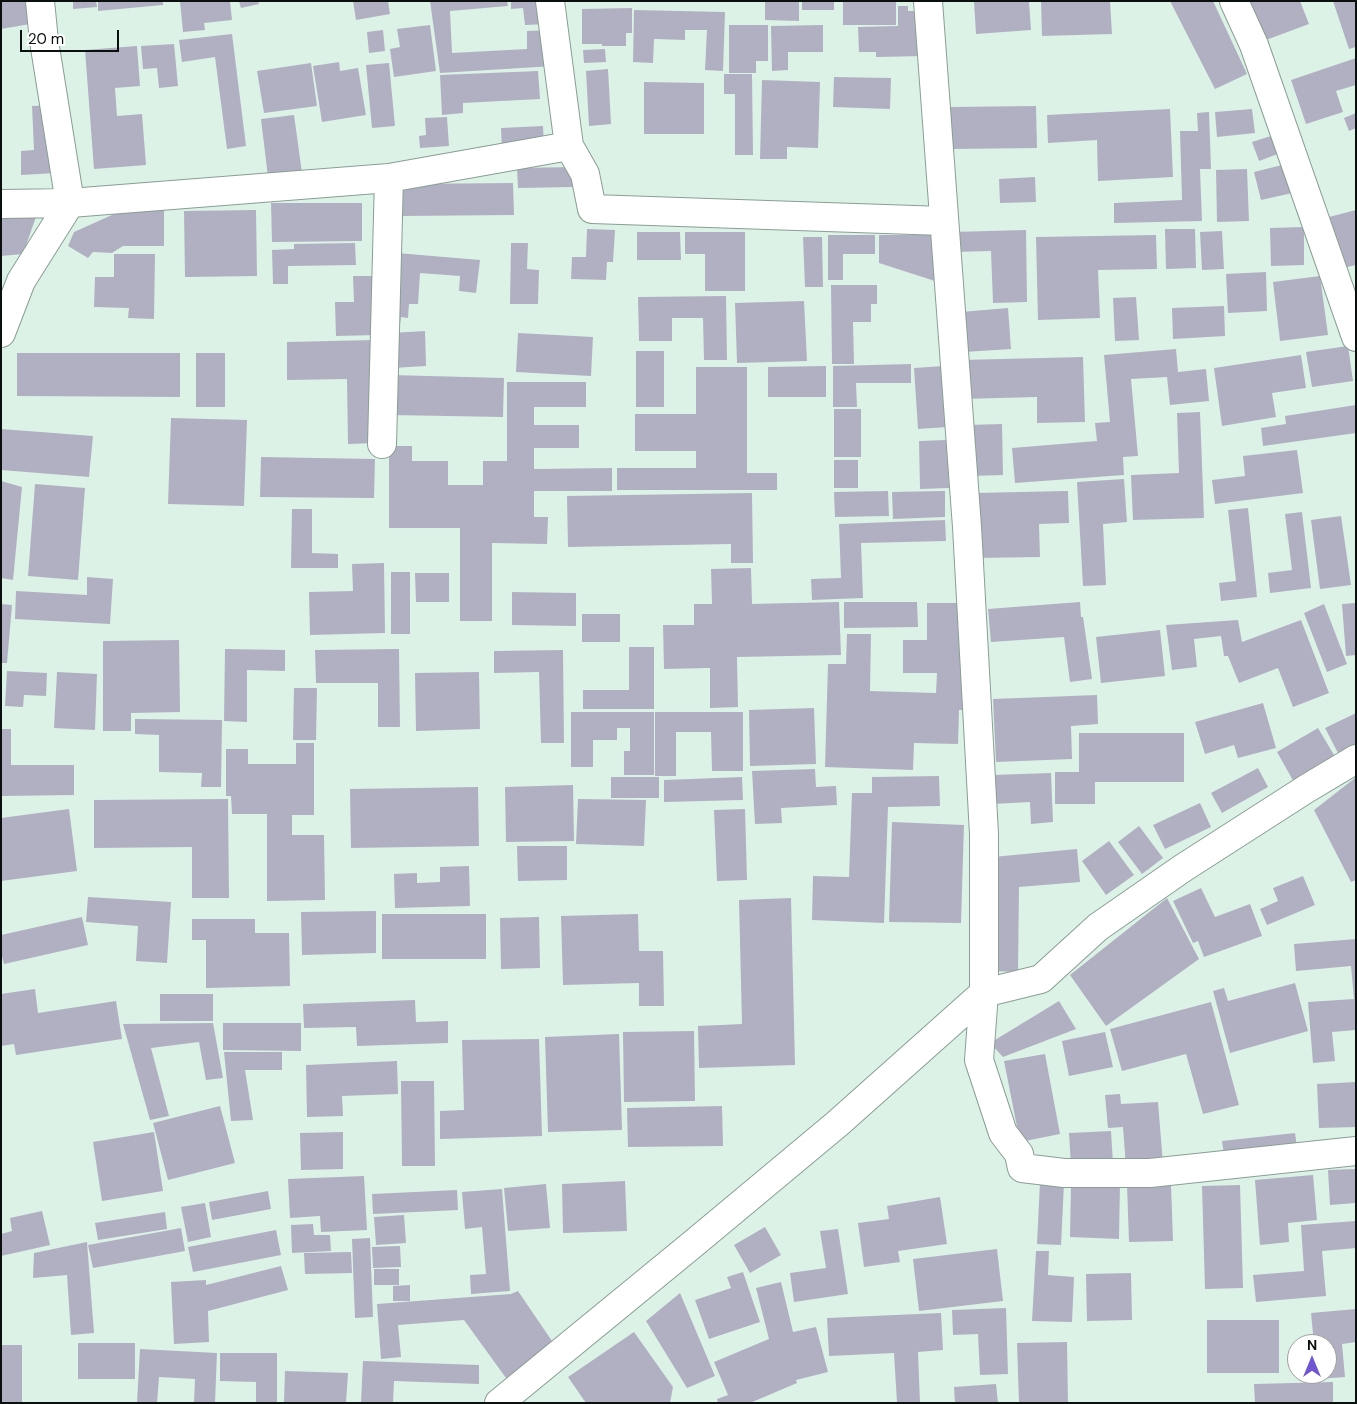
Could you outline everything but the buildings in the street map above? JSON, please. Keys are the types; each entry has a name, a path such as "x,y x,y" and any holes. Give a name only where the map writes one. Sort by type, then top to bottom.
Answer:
{"street":[{"path":"1,333 22,281 70,203 44,41 40,1"},
{"path":"550,1 569,146 585,174 592,209 943,221"},
{"path":"928,1 967,527 984,834 984,993 979,1060 1003,1134 1019,1154 1022,1168 1064,1172 1150,1172 1356,1151"},
{"path":"1234,1 1254,45 1356,338"},
{"path":"1,204 70,203 389,178 569,146"},
{"path":"382,444 389,178"},
{"path":"499,1403 837,1124 984,993 1041,979 1098,927 1191,862 1356,759"}]}
